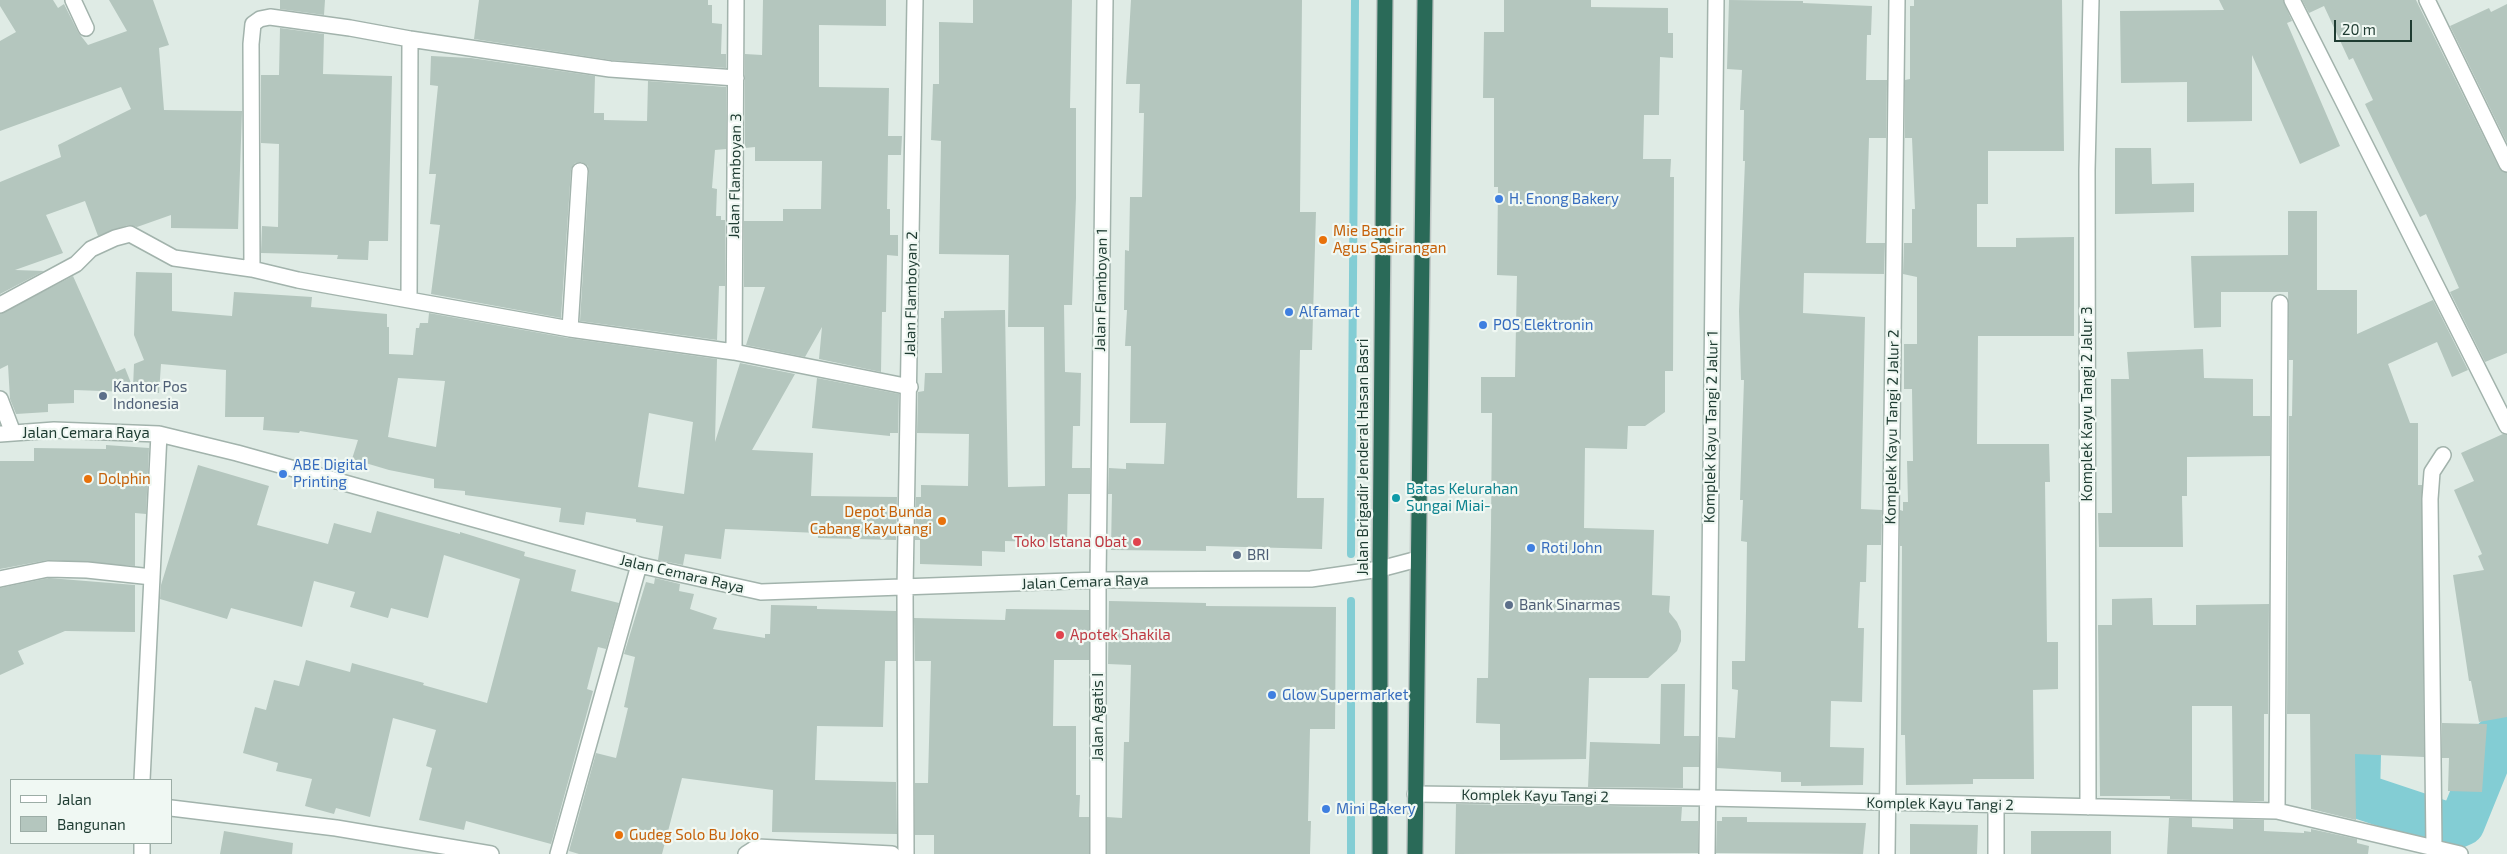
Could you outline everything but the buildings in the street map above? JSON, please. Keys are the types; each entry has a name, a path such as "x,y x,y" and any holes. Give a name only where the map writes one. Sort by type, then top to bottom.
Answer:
{"highway":[{"name":"Jalan Brigadir Jenderal Hasan Basri","path":"1380,854 1380,569 1385,0"},
{"path":"1415,854 1425,0"}],"street":[{"path":"74,0 86,28"},
{"name":"Jalan Flamboyan 3","path":"734,352 736,0"},
{"name":"Jalan Flamboyan 2","path":"906,854 905,589 910,387 915,0"},
{"name":"Jalan Flamboyan 1","path":"1098,580 1105,0"},
{"name":"Komplek Kayu Tangi 2 Jalur 1","path":"1707,854 1716,0"},
{"name":"Komplek Kayu Tangi 2 Jalur 2","path":"1887,854 1897,0"},
{"name":"Komplek Kayu Tangi 2 Jalur 3","path":"2088,808 2086,170 2090,0"},
{"path":"2292,0 2507,426"},
{"path":"2428,0 2507,164"},
{"path":"252,269 251,44 253,24 260,19 270,17 350,28 410,39 610,69 736,78"},
{"path":"409,299 410,39"},
{"path":"570,329 580,171"},
{"path":"0,305 76,264 91,249 115,238 130,234 174,258 252,269 298,280 570,329 734,352 910,387"},
{"path":"2278,811 2280,303"},
{"path":"0,399 6,433"},
{"name":"Jalan Cemara Raya","path":"6,433 102,430 159,434 237,453 639,565 761,592 905,589 1098,580 1311,579 1380,569 1418,559"},
{"path":"142,779 159,434"},
{"path":"2434,848 2430,499 2432,472 2443,455"},
{"path":"558,854 639,565"},
{"path":"0,579 48,569 87,570 152,577"},
{"name":"Jalan Agatis I","path":"1098,580 1098,854"},
{"name":"Komplek Kayu Tangi 2","path":"1415,794 1708,798 2278,811 2454,853"},
{"path":"1996,805 1996,854"},
{"path":"172,808 336,828 491,854"},
{"path":"746,854 756,847 892,854"}],"waterway":[{"path":"1351,554 1355,0"},
{"path":"1351,601 1351,854"},
{"path":"2358,755 2357,795 2453,827 2462,823 2496,739 2507,733"}],"place":[{"name":"H. Enong Bakery","path":"1499,199"},
{"name":"Mie Bancir Agus Sasirangan","path":"1323,240"},
{"name":"Alfamart","path":"1289,312"},
{"name":"POS Elektronin","path":"1483,325"},
{"name":"Kantor Pos Indonesia","path":"103,396"},
{"name":"ABE Digital Printing","path":"283,474"},
{"name":"Dolphin","path":"88,479"},
{"name":"Batas Kelurahan Sungai Miai-","path":"1396,498"},
{"name":"Depot Bunda Cabang Kayutangi","path":"942,521"},
{"name":"Toko Istana Obat","path":"1137,542"},
{"name":"Roti John","path":"1531,548"},
{"name":"BRI","path":"1237,555"},
{"name":"Bank Sinarmas","path":"1509,605"},
{"name":"Apotek Shakila","path":"1060,635"},
{"name":"Glow Supermarket","path":"1272,695"},
{"name":"Mini Bakery","path":"1326,809"},
{"name":"Gudeg Solo Bu Joko","path":"619,835"}]}
